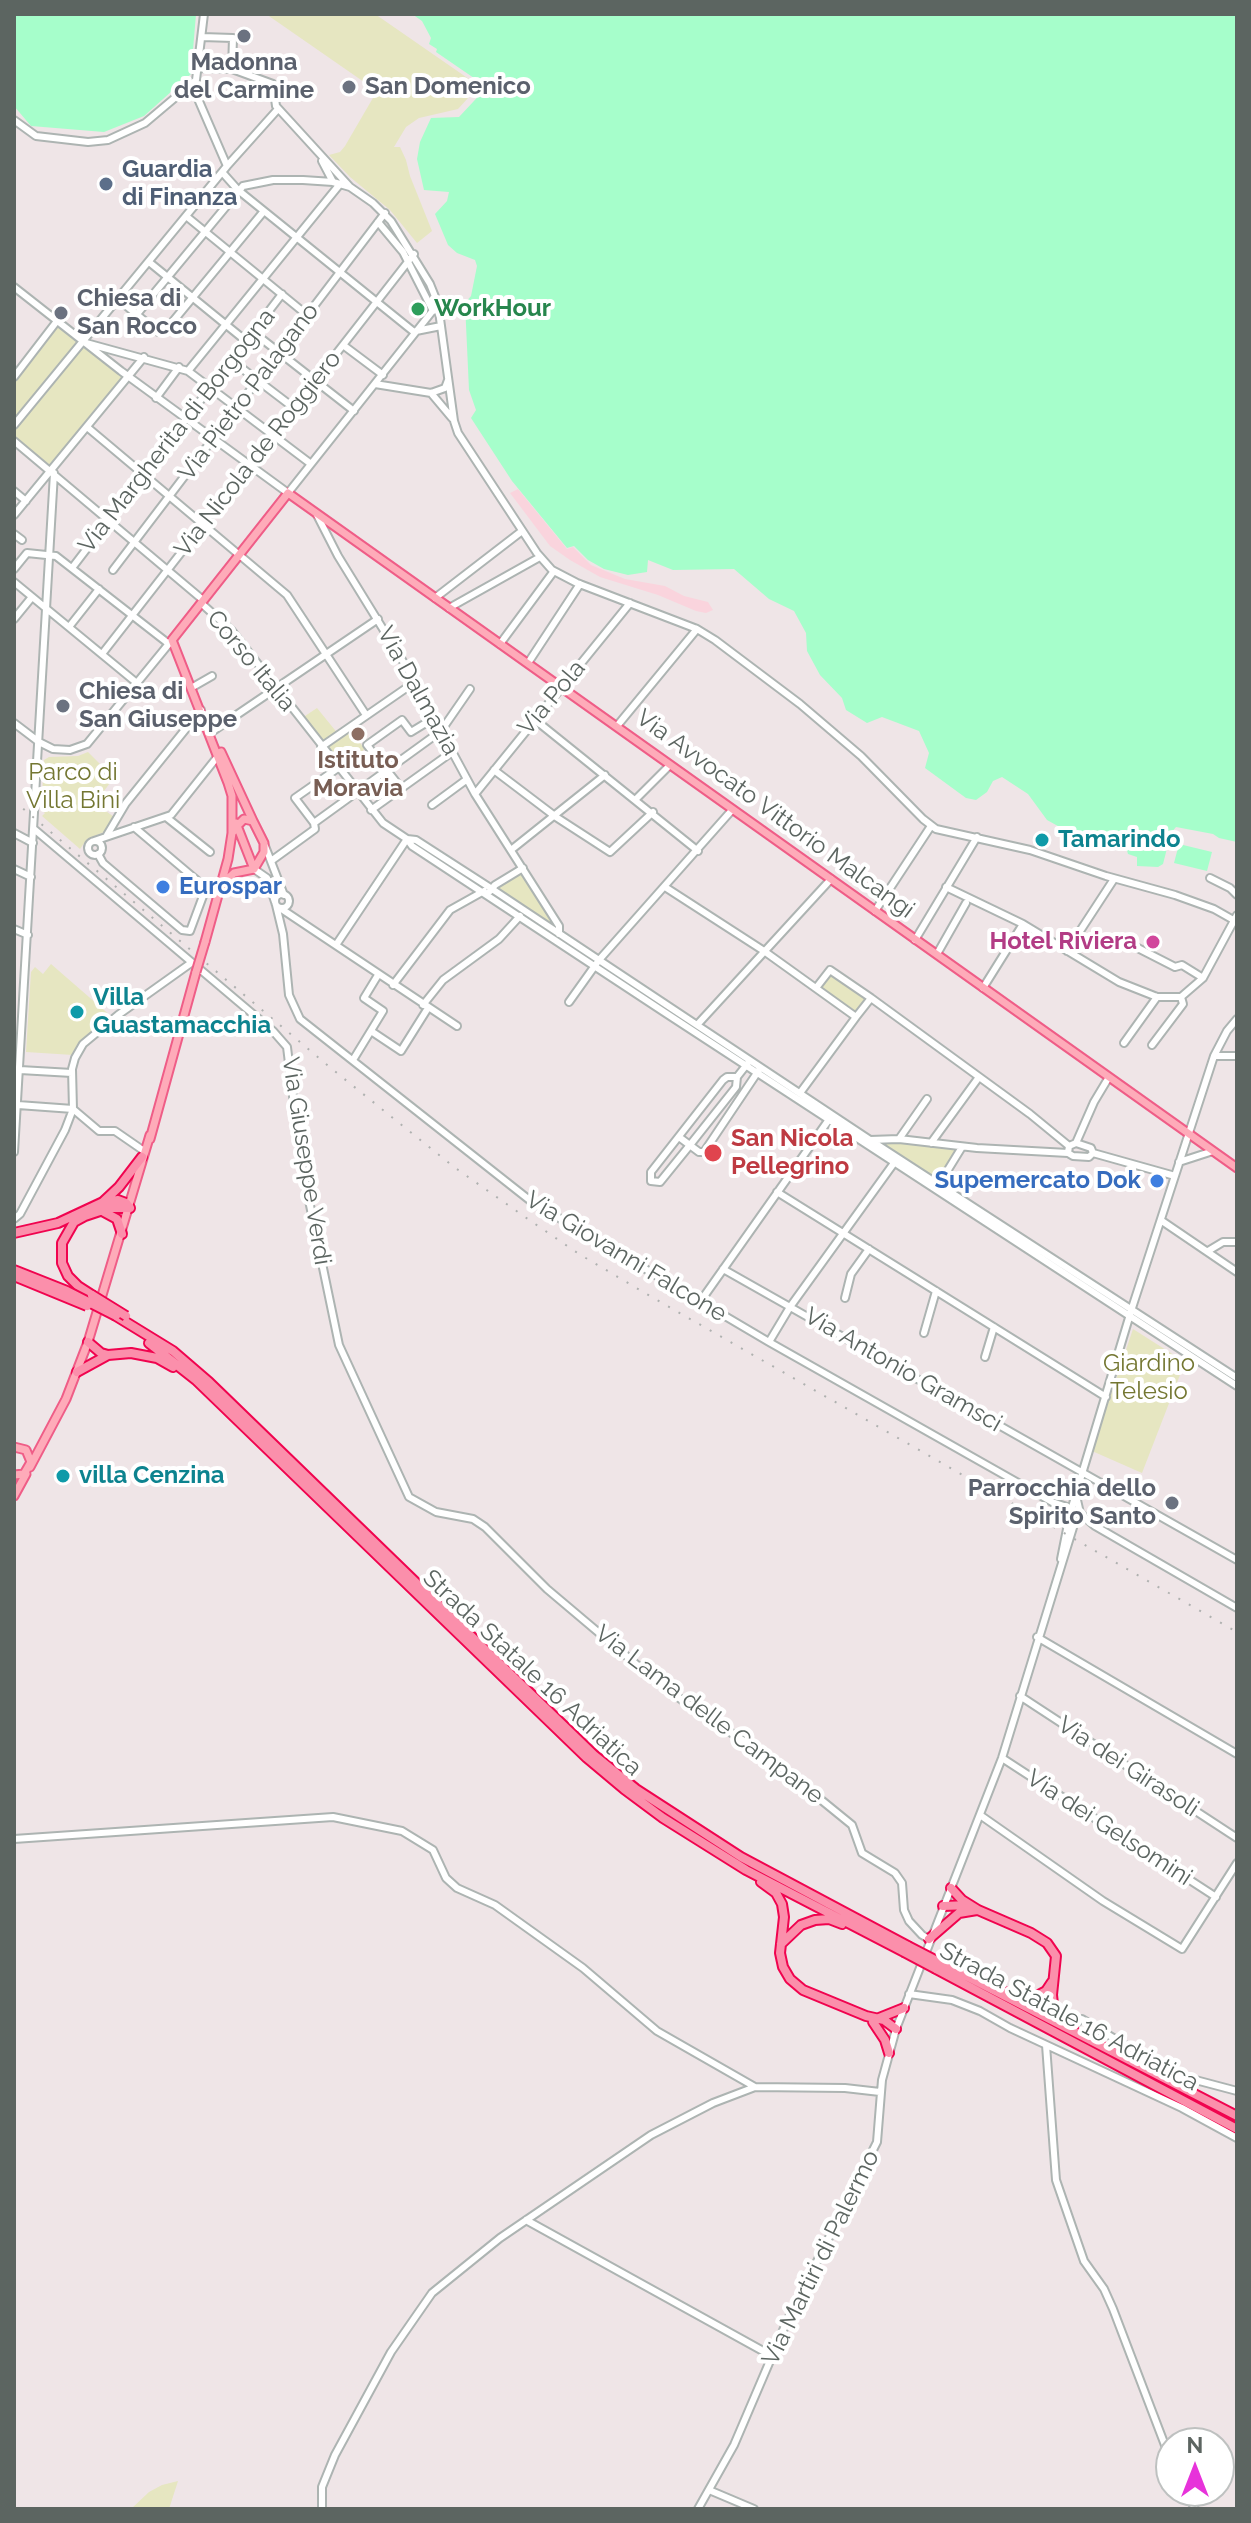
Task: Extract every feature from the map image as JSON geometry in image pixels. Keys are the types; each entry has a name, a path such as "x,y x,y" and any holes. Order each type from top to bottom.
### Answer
{"highway":[{"path":"119,1317 68,1276 62,1263 62,1243 74,1222 101,1206 143,1154"},
{"path":"14,1233 58,1223 118,1200 130,1208"},
{"path":"101,1206 117,1219 122,1234"},
{"name":"Strada Statale 16 Adriatica","path":"14,1270 67,1291 119,1317 173,1351 209,1382 594,1755 636,1789 741,1857 1237,2129"},
{"name":"Strada Statale 16 Adriatica","path":"14,1276 119,1317 196,1380 587,1758 663,1818 730,1860 863,1930 906,1949"},
{"path":"88,1342 108,1355 141,1353 157,1358 172,1366 238,1420"},
{"path":"77,1372 108,1355"},
{"path":"730,1860 776,1893 782,1904 783,1967 790,1979 803,1990 872,2019 884,2028 896,2029"},
{"path":"951,1888 974,1908 1047,1943 1056,1956 1053,2004 1059,2014 1093,2041"},
{"path":"943,1906 959,1913"},
{"path":"943,1906 974,1908"},
{"path":"929,1939 959,1913 974,1908"},
{"path":"781,1945 801,1925 815,1920 829,1919 863,1930"},
{"name":"Strada Statale 16 Adriatica","path":"937,1965 954,1969 1237,2116"},
{"path":"954,1969 968,1971 1025,1998 1039,1995 1052,1982"},
{"path":"872,2019 904,2008"},
{"path":"872,2019 889,2053"}],"main road":[{"name":"Via Avvocato Vittorio Malcangi","path":"288,493 1233,1166"},
{"path":"254,869 264,846 170,642 288,493"},
{"path":"215,744 232,796 232,817 254,869"},
{"path":"135,1188 236,829 244,819 253,821"},
{"path":"249,853 259,854 264,846"},
{"path":"221,885 234,873 254,869"},
{"path":"14,1496 66,1399 77,1372 150,1135"},
{"path":"17,1446 38,1443 46,1434"},
{"path":"17,1446 31,1458 29,1469"},
{"path":"14,1475 29,1469"}],"street":[{"path":"14,120 36,136 62,141 108,140 152,120 192,85 200,68 204,14"},
{"path":"202,37 233,38 232,69"},
{"path":"200,68 232,69 273,84 278,109 350,187 385,213 414,254 438,304 458,433 540,557 554,571 697,629 800,704 861,756 931,826 1030,850 1114,879 1175,895 1237,919 1203,978 1190,992 1181,997 1157,997 1119,982 1023,924 946,887"},
{"path":"192,85 225,169 238,190 415,332"},
{"path":"14,425 278,109"},
{"path":"318,154 336,183"},
{"path":"137,314 238,190 247,184 273,180 336,183 350,187"},
{"path":"188,371 298,238 336,183"},
{"path":"118,299 162,333 264,211"},
{"name":"Via Pietro Palagano","path":"113,570 385,213"},
{"path":"186,216 307,315"},
{"path":"378,222 392,236 409,262 433,311"},
{"name":"Via Nicola de Roggiero","path":"102,654 414,254"},
{"path":"149,262 246,341"},
{"path":"14,287 156,398 288,493 438,304"},
{"name":"Via Margherita di Borgogna","path":"72,568 282,294"},
{"path":"14,377 17,366 57,321"},
{"path":"415,332 441,326"},
{"path":"253,332 354,411"},
{"path":"83,342 188,371 311,464"},
{"path":"343,345 383,375"},
{"path":"14,515 53,472 144,357"},
{"path":"231,360 294,408"},
{"path":"156,398 179,367"},
{"path":"375,384 431,393 445,388 448,375"},
{"path":"431,393 454,421"},
{"path":"87,427 287,595 366,715"},
{"name":"Corso Italia","path":"14,441 169,570 232,631 383,823 412,846 488,892"},
{"path":"14,1152 53,472"},
{"path":"14,491 26,501"},
{"name":"Via Dalmazia","path":"316,513 338,556 415,682 466,780 559,926 557,937"},
{"path":"435,598 522,531"},
{"path":"14,534 22,540"},
{"path":"14,569 27,553 56,556 170,642 87,744 61,750 39,742 14,723"},
{"path":"449,608 540,557"},
{"path":"500,644 554,571"},
{"path":"14,582 138,684"},
{"path":"528,663 580,584"},
{"path":"69,627 99,589"},
{"path":"14,619 32,597"},
{"name":"Via Pola","path":"475,794 630,603"},
{"path":"210,733 378,619"},
{"path":"617,726 697,629"},
{"path":"191,688 212,676"},
{"path":"321,747 415,682"},
{"path":"314,823 441,731 470,689"},
{"path":"201,710 126,803 109,835 100,851 94,855 89,851 89,845 94,841 109,835 166,817 173,812 218,756"},
{"path":"401,788 367,745 402,720 411,732 434,718"},
{"path":"534,719 698,851"},
{"path":"371,810 452,752"},
{"path":"636,799 670,765"},
{"path":"271,861 315,829 314,823 295,798 338,768"},
{"path":"494,770 556,817 610,852 653,812"},
{"path":"511,850 605,775"},
{"path":"432,805 466,780"},
{"path":"569,1002 596,963 732,810"},
{"path":"166,817 210,852"},
{"path":"875,911 931,826"},
{"path":"94,841 99,842 103,863 188,932 206,888 134,827"},
{"name":"Via Giuseppe Verdi","path":"34,829 273,1031 287,1047 301,1162 339,1345 409,1497"},
{"path":"14,833 33,843"},
{"path":"915,940 977,837"},
{"path":"336,945 407,839"},
{"path":"264,846 282,904"},
{"path":"393,985 450,910 488,892 523,868"},
{"path":"14,869 31,877"},
{"path":"254,869 267,878 282,904 297,918 457,1026"},
{"path":"1210,878 1237,895"},
{"path":"694,1028 831,879"},
{"path":"1067,951 1114,879"},
{"path":"665,887 764,951 856,1017"},
{"path":"488,892 520,916 557,937"},
{"path":"488,892 759,1070 931,1188 1237,1378"},
{"path":"937,954 966,903"},
{"name":"Via Giovanni Falcone","path":"282,904 289,995 300,1019 532,1202 769,1342 1235,1607"},
{"name":"Via Giovanni Falcone","path":"282,904 283,934"},
{"path":"371,1031 401,1051 443,980 499,939 520,916"},
{"path":"983,988 1023,924"},
{"path":"14,929 28,935"},
{"path":"1126,942 1175,967 1182,965 1203,978"},
{"path":"14,1219 20,1214 55,1151 73,1109 72,1073 75,1058 85,1041 191,963"},
{"path":"816,988 830,970 1030,1114 1071,1147 1073,1156 1089,1157 1093,1153"},
{"path":"353,1060 383,1011 364,998 378,975"},
{"path":"14,980 24,988"},
{"path":"14,987 24,988"},
{"path":"1124,1043 1157,997"},
{"path":"1152,1045 1183,1004 1181,997"},
{"path":"800,1093 871,998"},
{"path":"951,1888 1002,1758 1083,1472 1179,1162 1214,1056 1237,1019"},
{"path":"14,1021 22,1024"},
{"path":"1214,1056 1237,1056"},
{"path":"737,1077 725,1078 651,1172 651,1181 660,1182 736,1087 737,1077 748,1063"},
{"path":"20,1070 72,1073"},
{"path":"759,1070 800,1093 830,1118 939,1184 1237,1386"},
{"path":"679,1137 704,1152 759,1070"},
{"path":"931,1143 979,1077"},
{"path":"1071,1147 1109,1077"},
{"path":"711,1095 733,1109"},
{"path":"899,1139 927,1099"},
{"path":"16,1102 73,1109 99,1131 115,1131 143,1154"},
{"path":"700,1302 830,1118"},
{"path":"870,1140 899,1139 962,1147 1091,1148 1093,1153 1175,1176"},
{"path":"931,1188 939,1184 962,1147"},
{"path":"1179,1162 1213,1151"},
{"path":"1233,1166 1237,1154"},
{"path":"769,1342 790,1307 894,1163"},
{"path":"777,1192 1106,1397"},
{"path":"1162,1221 1237,1272"},
{"path":"1208,1251 1223,1242 1237,1242"},
{"path":"845,1298 851,1274 869,1249"},
{"name":"Via Antonio Gramsci","path":"723,1269 1237,1560"},
{"path":"924,1333 936,1291"},
{"path":"985,1357 994,1327"},
{"name":"Via Lama delle Campane","path":"409,1497 436,1512 473,1519 485,1527 547,1589 656,1681 766,1755 852,1825 862,1853 895,1873 902,1883 904,1910 909,1921 929,1939"},
{"path":"1235,1607 1237,1598"},
{"path":"1037,1637 1237,1754"},
{"name":"Via dei Girasoli","path":"1020,1696 1237,1838"},
{"name":"Via dei Gelsomini","path":"1002,1758 1216,1897"},
{"path":"980,1815 1080,1886 1182,1949 1237,1863"},
{"path":"14,1839 333,1817 402,1831 433,1850 446,1878 457,1888 495,1905 583,1968 657,2031 755,2087"},
{"name":"Via Martiri di Palermo","path":"698,2509 734,2445 787,2321 873,2151 879,2131 880,2092 896,2029 951,1888"},
{"path":"909,1994 952,2000 980,2011 1182,2108 1237,2138"},
{"path":"1074,2024 1082,2019 1173,2074 1237,2091"},
{"path":"1044,2044 1054,2036"},
{"path":"1044,2044 1056,2180 1084,2261 1104,2289 1113,2309 1158,2427"},
{"path":"322,2509 322,2487 335,2455 391,2352 432,2293 526,2220 651,2135 713,2103 755,2087 845,2088 880,2092"},
{"path":"526,2220 772,2356"},
{"path":"709,2490 754,2509"}],"green space":[{"path":"266,14 375,14 479,86 458,109 419,118 406,127 394,147 400,147 406,160 432,231 417,243 390,210 329,155 340,152 345,146 377,91"},
{"path":"57,326 123,378 50,465 14,437 14,379"},
{"path":"317,708 339,735 349,729 365,749 340,768 302,718"},
{"name":"Parco di Villa Bini","path":"88,752 107,771 105,775 110,783 95,803 114,817 104,832 87,839 80,849 42,816 45,813 41,810 43,779 47,776 43,768 44,760 49,757 78,756"},
{"path":"522,872 555,926 556,929 496,888"},
{"path":"51,964 112,1017 73,1055 26,1052 31,972 35,967 43,974"},
{"path":"830,974 866,999 856,1013 821,988"},
{"path":"876,1142 959,1148 939,1182"},
{"name":"Giardino Telesio","path":"1133,1329 1185,1362 1142,1473 1092,1451"},
{"path":"178,2481 169,2509 131,2509 149,2492"}],"sand":[{"path":"518,489 567,549 573,547 591,565 625,579 665,586 684,596 708,602 713,610 706,613 696,611 600,577 570,560 550,546 510,493"}],"shaded area":[{"path":"14,14 196,14 191,74 144,116 104,132 31,126 14,106"},
{"path":"412,14 1237,14 1237,842 1176,827 1171,833 1163,864 1158,867 1137,866 1137,857 1128,854 1126,847 1110,846 1103,851 1047,820 1028,794 1002,777 993,781 987,792 976,800 966,798 925,768 929,753 919,731 882,717 867,723 846,710 842,698 820,675 807,651 806,633 794,611 769,599 734,569 673,570 648,560 647,572 628,575 604,569 588,560 574,546 567,548 512,481 471,418 476,410 469,390 465,303 471,296 477,266 475,260 457,253 448,245 435,214 447,201 449,192 424,190 417,159 420,142 431,118 459,117 487,87 436,52 437,49 429,44 431,38 422,21"},
{"path":"1179,844 1212,852 1207,871 1174,863"}],"railway":[{"path":"14,801 332,1069 454,1167 579,1254 1237,1632"}],"place":[{"name":"Madonna del Carmine","path":"244,36"},
{"name":"San Domenico","path":"349,87"},
{"name":"Guardia di Finanza","path":"106,184"},
{"name":"WorkHour","path":"418,309"},
{"name":"Chiesa di San Rocco","path":"61,313"},
{"name":"Chiesa di San Giuseppe","path":"63,706"},
{"name":"Istituto Moravia","path":"358,734"},
{"name":"Tamarindo","path":"1042,840"},
{"name":"Eurospar","path":"163,887"},
{"name":"Hotel Riviera","path":"1153,942"},
{"name":"Villa Guastamacchia","path":"77,1012"},
{"name":"San Nicola Pellegrino","path":"713,1153"},
{"name":"Supemercato Dok","path":"1157,1181"},
{"name":"villa Cenzina","path":"63,1476"},
{"name":"Parrocchia dello Spirito Santo","path":"1172,1503"}]}
